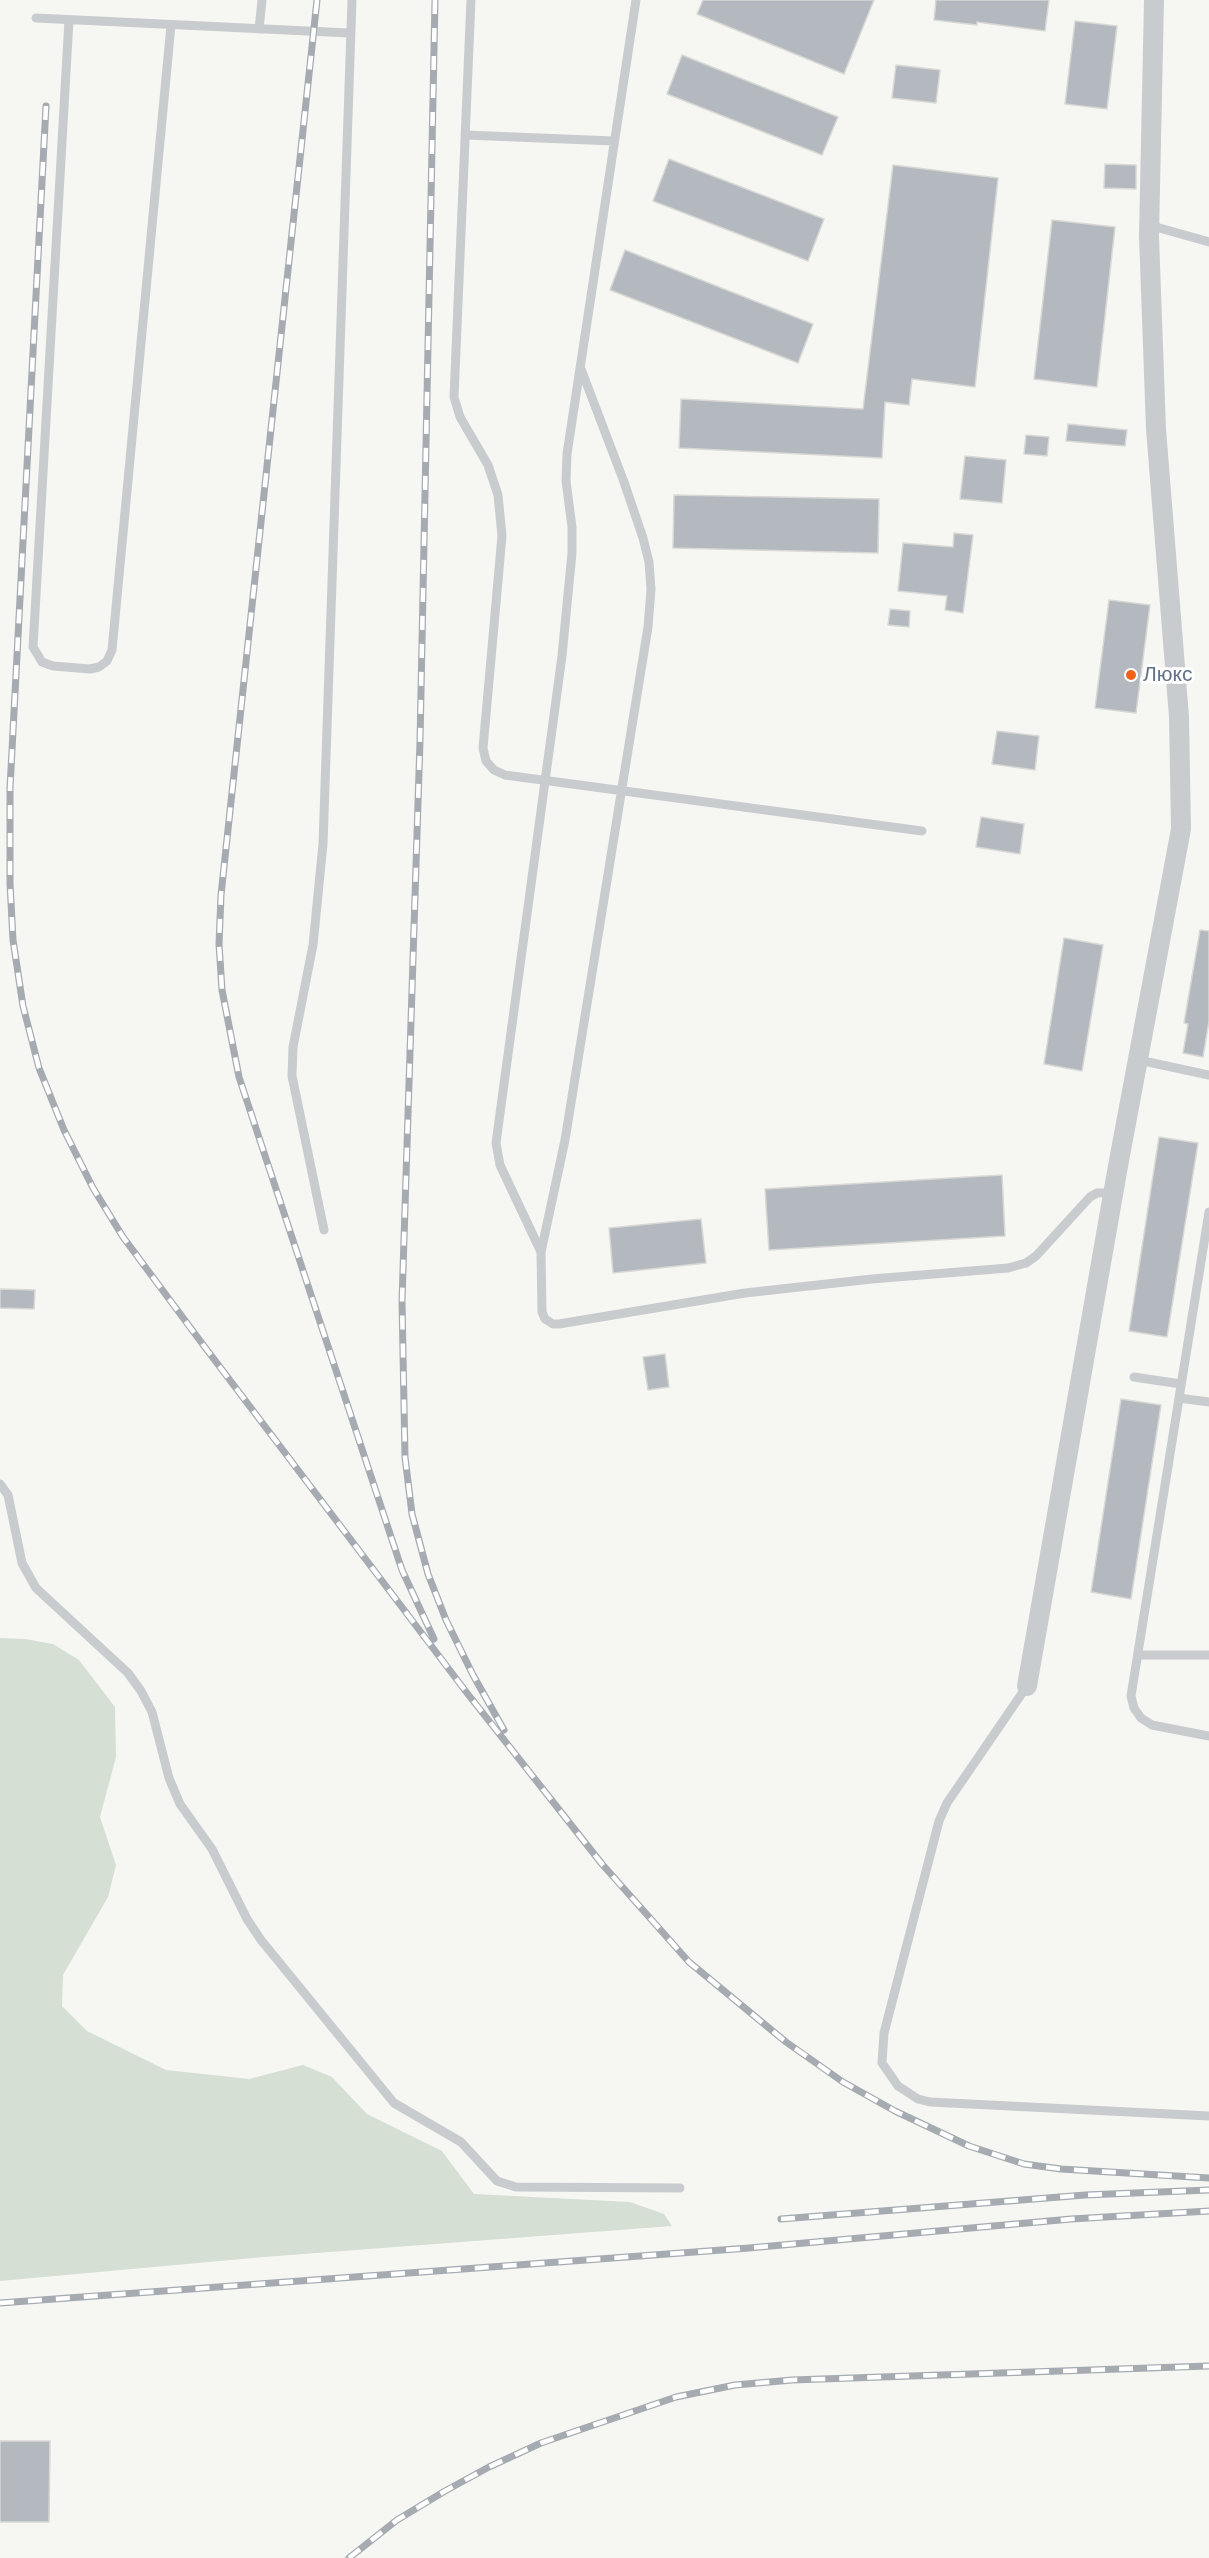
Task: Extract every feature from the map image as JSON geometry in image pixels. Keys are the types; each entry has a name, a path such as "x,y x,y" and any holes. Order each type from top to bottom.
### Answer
{"street":[{"path":"1027,1686 1113,1192 1181,829 1182,782 1179,717 1156,429 1149,225 1154,0"}],"lane":[{"path":"259,29 262,0"},
{"path":"324,1230 292,1076 292,1066 293,1047 313,945 323,844 349,33 352,0"},
{"path":"471,0 454,397 460,417 488,465 498,495 502,536 483,748 486,761 494,770 505,775 922,831"},
{"path":"541,1252 500,1165 496,1143 562,656 572,553 566,481 567,454 636,0"},
{"path":"36,18 349,33"},
{"path":"69,20 33,646 42,662 53,666 90,669 99,667 106,661 112,650 171,25"},
{"path":"465,135 614,141"},
{"path":"1149,225 1209,242"},
{"path":"580,367 624,482 649,562 651,590 648,627 565,1140 541,1252 542,1312 545,1319 553,1324 559,1324 745,1293 872,1279 1008,1268 1026,1263 1036,1256 1096,1193 1113,1192"},
{"path":"1139,1060 1209,1075"},
{"path":"1209,1212 1131,1696 1134,1708 1141,1718 1152,1725 1209,1736"},
{"path":"1198,1278 1209,1279"},
{"path":"1134,1377 1181,1384"},
{"path":"1179,1398 1209,1402"},
{"path":"0,1484 8,1495 22,1563 36,1588 128,1673 141,1691 152,1712 169,1778 180,1804 212,1850 247,1919 261,1940 394,2103 461,2142 497,2181 516,2187 680,2188"},
{"path":"1138,1654 1209,1655"},
{"path":"1027,1686 947,1803 939,1821 884,2033 882,2063 888,2075 898,2086 918,2099 930,2102 1209,2116"}],"shaded area":[{"path":"0,1638 25,1639 53,1644 79,1660 115,1707 116,1757 100,1817 116,1865 108,1897 63,1975 62,2006 87,2031 166,2070 249,2079 303,2065 332,2077 367,2114 442,2151 474,2194 630,2202 664,2214 672,2226 264,2257 0,2281"}],"building":[{"path":"703,0 874,0 844,74 697,14"},
{"path":"936,0 1049,0 1045,31 977,22 977,25 934,20"},
{"path":"1075,21 1117,26 1107,109 1065,104"},
{"path":"682,55 838,117 822,155 667,94"},
{"path":"896,65 940,70 936,103 892,98"},
{"path":"669,159 824,219 808,261 653,201"},
{"path":"1105,164 1136,165 1136,189 1104,188"},
{"path":"893,165 998,178 975,387 912,379 909,405 885,402 882,458 679,448 681,399 863,409"},
{"path":"1052,220 1115,227 1097,387 1034,379"},
{"path":"625,250 813,324 798,363 610,290"},
{"path":"1068,424 1127,430 1125,446 1066,441"},
{"path":"1026,435 1049,437 1047,456 1024,454"},
{"path":"965,456 1006,460 1002,503 960,499"},
{"path":"674,495 879,499 878,553 673,548"},
{"path":"954,533 973,535 963,613 945,610 947,596 898,591 903,543 953,547"},
{"path":"1109,600 1150,605 1136,713 1095,708"},
{"path":"890,609 910,611 909,627 888,625"},
{"path":"997,731 1039,736 1035,770 992,764"},
{"path":"981,817 1024,824 1020,854 976,847"},
{"path":"1200,930 1209,931 1209,1021 1203,1057 1183,1053 1188,1024 1184,1023"},
{"path":"1064,938 1103,945 1082,1071 1044,1064"},
{"path":"1159,1137 1198,1143 1167,1337 1129,1331"},
{"path":"1002,1175 1005,1236 769,1250 765,1189"},
{"path":"701,1219 706,1263 613,1273 609,1228"},
{"path":"0,1289 35,1290 34,1309 0,1308"},
{"path":"665,1354 669,1387 648,1390 643,1357"},
{"path":"1121,1399 1161,1405 1131,1599 1091,1592"},
{"path":"0,2441 50,2441 49,2522 0,2522"}],"railway":[{"path":"317,0 221,895 219,944 222,990 239,1077 402,1570 434,1639"},
{"path":"435,0 420,741 402,1301 405,1457 412,1514 428,1574 446,1620 504,1730"},
{"path":"46,106 10,788 10,883 13,940 23,1006 39,1068 64,1130 93,1188 123,1237 467,1693 602,1864 689,1962 786,2042 843,2082 895,2111 969,2146 1024,2164 1061,2169 1209,2178"},
{"path":"781,2219 1085,2195 1209,2190"},
{"path":"0,2303 749,2248 1071,2219 1209,2211"},
{"path":"349,2558 397,2520 489,2467 541,2443 676,2397 735,2385 792,2380 1209,2366"}],"place":[{"name":"Люкс","path":"1131,675"}]}
